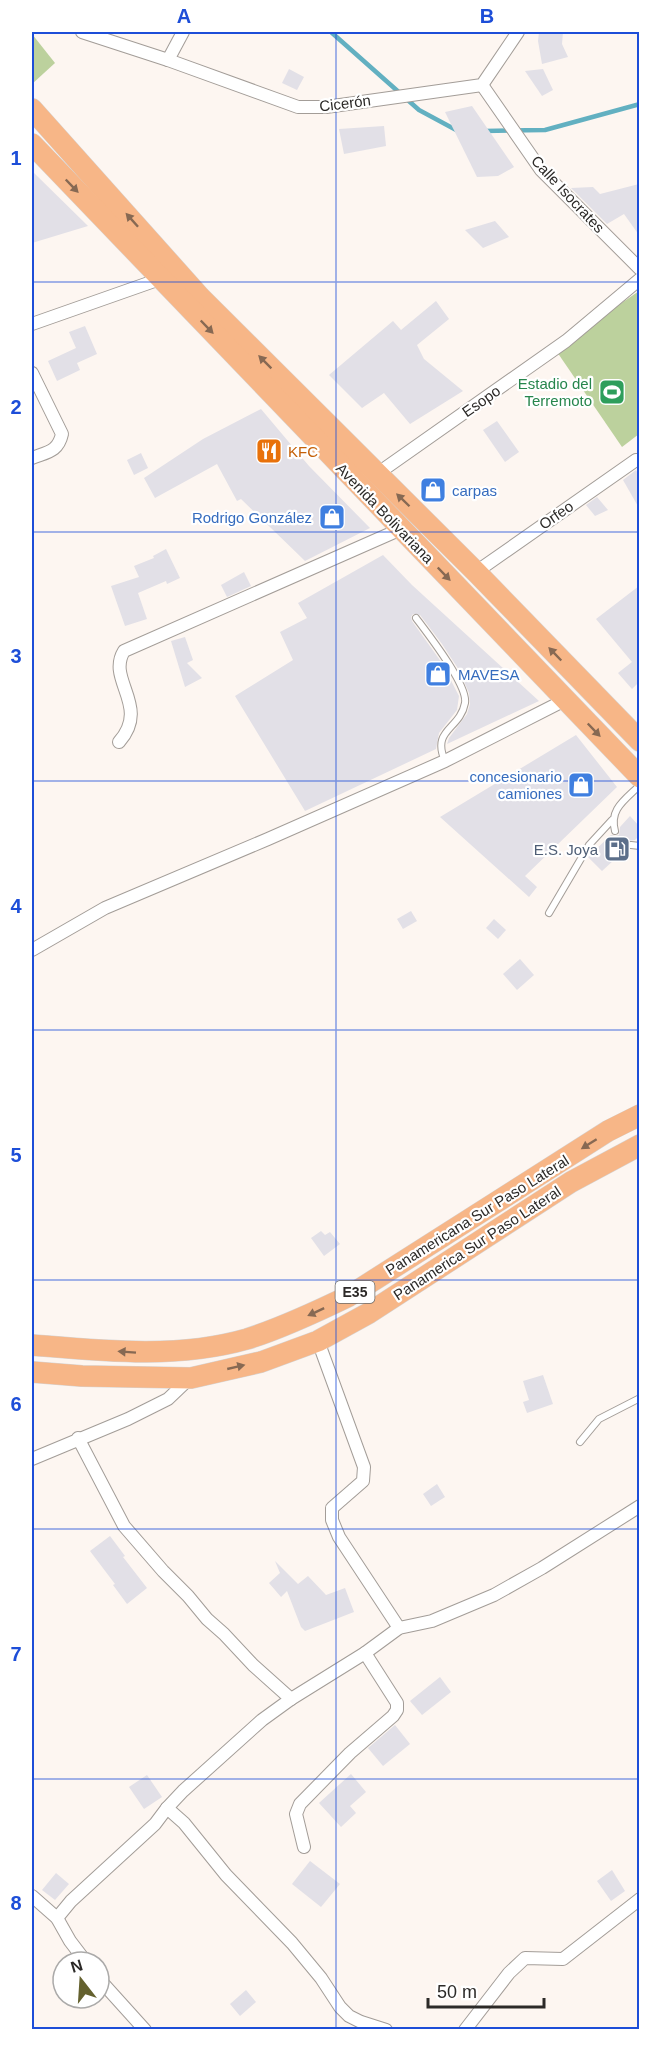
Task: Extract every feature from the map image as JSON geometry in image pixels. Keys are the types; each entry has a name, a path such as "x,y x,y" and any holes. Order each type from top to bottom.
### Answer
{"highway":[{"name":"Avenida Bolivariana","path":"32,109 200,297 476,572 639,741"},
{"name":"Avenida Bolivariana","path":"32,145 639,777"},
{"name":"Panamericana Sur Paso Lateral","path":"32,1345 140,1353 194,1349 246,1339 310,1315 349,1296 608,1131 639,1115"},
{"name":"Panamerica Sur Paso Lateral","path":"32,1372 82,1376 191,1378 261,1362 318,1341 369,1313 571,1182 639,1145"}],"street":[{"name":"Cicerón","path":"82,32 298,107 326,107 482,85"},
{"path":"168,60 183,32"},
{"path":"482,85 518,32"},
{"name":"Calle Isocrates","path":"482,85 541,170 639,269"},
{"path":"32,324 160,279"},
{"name":"Esopo","path":"376,474 566,341 639,279"},
{"path":"32,373 62,434 60,444 52,451 32,458"},
{"name":"Orfeo","path":"476,572 636,460"},
{"path":"119,742 126,734 132,712 119,669 120,658 124,651 401,529"},
{"path":"32,950 105,908 445,761 565,700"},
{"path":"318,1341 364,1467 363,1481 332,1508 332,1520 339,1537 399,1628"},
{"path":"32,1459 128,1419 168,1398 191,1378"},
{"path":"78,1438 124,1526 207,1619 291,1699"},
{"path":"57,1918 70,1901 156,1824 166,1808 237,1741 291,1699 365,1653 399,1628 432,1621 494,1595 542,1568 639,1506"},
{"path":"304,1847 296,1814 300,1804 350,1753 397,1710 397,1703 365,1653"},
{"path":"166,1808 184,1823 226,1875 292,1942 321,1978 340,2007 349,2016 386,2030"},
{"path":"33,1899 57,1918 77,1950"},
{"path":"465,2030 509,1974 525,1958 563,1959 639,1899"},
{"path":"111,1992 145,2030"}],"lane":[{"path":"416,618 461,684 465,702 455,723 442,738 440,748 445,761"},
{"path":"549,913 589,845 612,820 618,806 639,785"},
{"path":"612,820 615,831"},
{"path":"631,845 639,846"},
{"path":"580,1442 599,1419 639,1398"}],"green space":[{"path":"32,34 55,63 32,84"},
{"name":"Estadio del Terremoto","path":"639,291 639,434 622,447 555,349"}],"building":[{"path":"539,32 563,32 562,44 568,57 542,64 538,41"},
{"path":"289,69 304,77 297,90 282,83"},
{"path":"543,69 553,90 542,96 525,71"},
{"path":"472,106 514,167 498,176 477,177 445,112"},
{"path":"384,126 386,146 344,154 339,129"},
{"path":"32,171 88,226 32,243"},
{"path":"639,184 639,235 624,214 607,224 571,188 593,187 600,194"},
{"path":"495,221 509,237 483,248 465,230"},
{"path":"436,301 449,319 417,345 424,359 463,391 410,424 384,393 362,408 329,375 393,321 401,330"},
{"path":"85,326 97,354 77,363 80,370 57,381 48,361 76,348 69,332"},
{"path":"261,409 309,466 370,528 305,561 241,499 237,501 217,464 155,498 144,478 203,439"},
{"path":"497,421 519,452 505,462 483,430"},
{"path":"141,453 148,468 134,475 127,460"},
{"path":"636,470 639,475 639,508 623,480"},
{"path":"597,497 608,510 595,516 586,505"},
{"path":"166,549 180,578 167,584 166,581 138,593 147,619 125,626 111,586 139,577 134,566 154,558 153,556"},
{"path":"383,555 412,585 539,701 447,744 467,714 470,704 469,693 459,670 442,644 420,615 413,614 412,621 442,663 459,696 457,710 439,733 436,749 305,811 235,696 293,660 280,632 307,618 298,603"},
{"path":"244,572 251,586 227,597 221,585"},
{"path":"639,586 639,682 632,689 618,673 632,662 596,619"},
{"path":"185,637 193,660 187,663 202,678 185,687 171,641"},
{"path":"576,735 617,787 525,876 537,887 529,897 440,817"},
{"path":"630,816 639,826 639,836 635,840 627,841 627,848 602,871 588,857 611,835 619,835 620,827"},
{"path":"411,911 417,921 403,929 397,919"},
{"path":"494,919 506,930 498,939 486,928"},
{"path":"520,959 534,975 517,990 503,974"},
{"path":"321,1231 325,1235 330,1232 340,1244 324,1256 311,1238"},
{"path":"543,1375 553,1404 527,1413 523,1402 529,1400 523,1381"},
{"path":"437,1484 445,1497 431,1506 423,1494"},
{"path":"110,1536 147,1588 127,1604 90,1551"},
{"path":"275,1561 298,1584 308,1576 326,1595 345,1588 354,1612 305,1631 301,1627 287,1591 281,1597 269,1583 280,1573"},
{"path":"440,1677 451,1692 422,1715 410,1701"},
{"path":"395,1725 410,1744 383,1766 368,1748"},
{"path":"351,1774 366,1792 350,1806 356,1813 341,1827 319,1803"},
{"path":"147,1775 162,1797 144,1809 129,1787"},
{"path":"310,1861 340,1884 321,1907 292,1884"},
{"path":"612,1870 625,1891 611,1901 597,1881"},
{"path":"56,1873 69,1884 55,1900 42,1890"},
{"path":"246,1990 256,2002 240,2016 230,2004"}],"waterway":[{"path":"331,32 419,110 458,131"},
{"path":"484,131 545,130 640,104"}],"place":[{"name":"Estadio del Terremoto","path":"612,392"},
{"name":"KFC","path":"269,451"},
{"name":"carpas","path":"433,490"},
{"name":"Rodrigo González","path":"332,517"},
{"name":"MAVESA","path":"438,674"},
{"name":"concesionario camiones","path":"581,785"},
{"name":"E.S. Joya","path":"617,849"}]}
